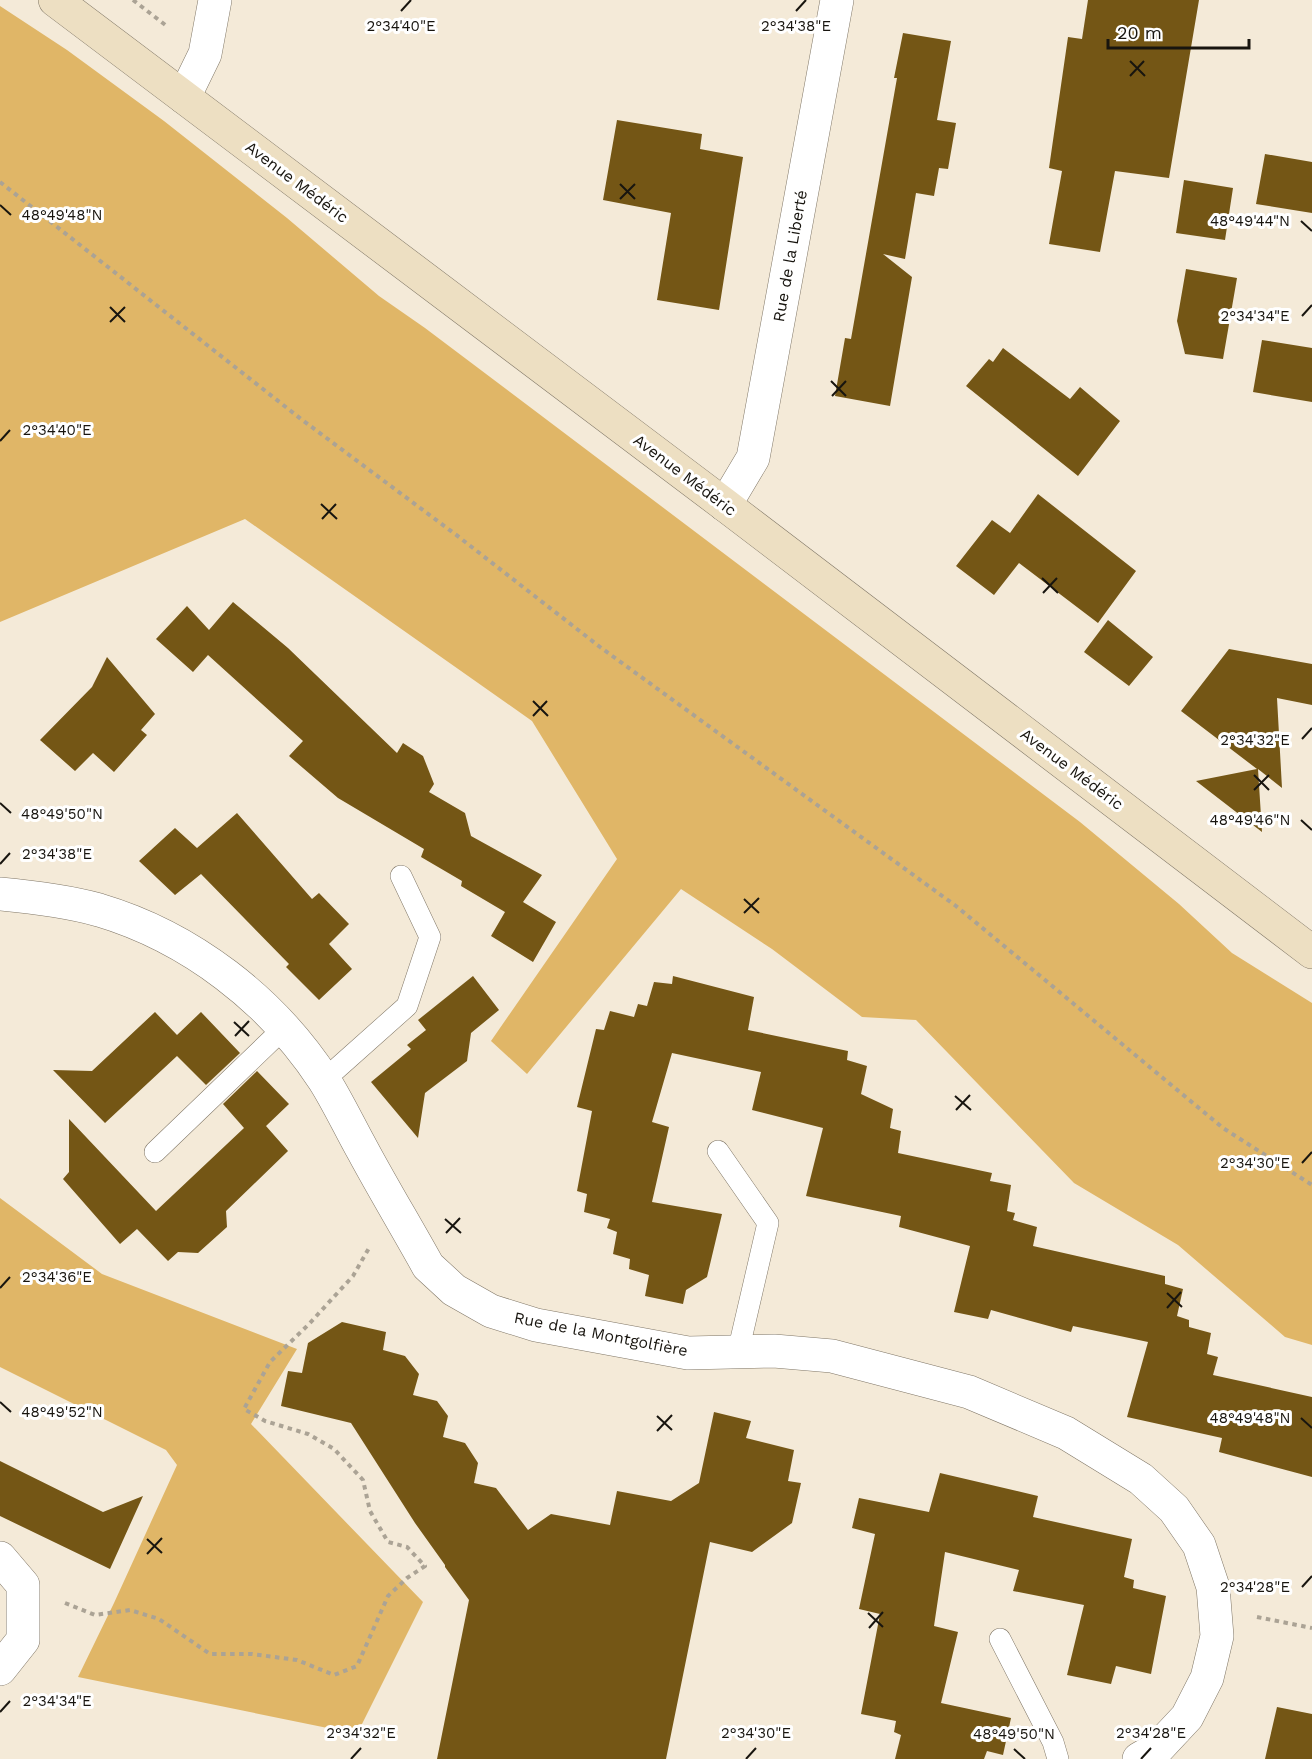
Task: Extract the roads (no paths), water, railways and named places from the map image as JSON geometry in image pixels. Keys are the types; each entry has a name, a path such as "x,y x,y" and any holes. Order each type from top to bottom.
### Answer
{"main road":[{"name":"Avenue Médéric","path":"55,0 725,505 1312,952"}],"street":[{"path":"184,97 205,54 216,0"},
{"name":"Rue de la Liberté","path":"725,505 753,458 837,0"},
{"name":"Rue de la Montgolfière","path":"0,894 46,898 99,910 154,931 209,962 265,1008 324,1080 428,1266 454,1290 491,1311 536,1325 688,1353 774,1351 832,1356 969,1392 1066,1433 1140,1479 1174,1509 1198,1545 1213,1587 1217,1636 1208,1678 1187,1717 1158,1748 1139,1759"},
{"path":"0,1558 23,1585 23,1640 0,1669"}],"lane":[{"path":"324,1080 407,1006 430,937 401,876"},
{"path":"155,1152 283,1029"},
{"path":"718,1151 768,1223 738,1352"},
{"path":"1000,1639 1053,1742 1058,1759"}]}
